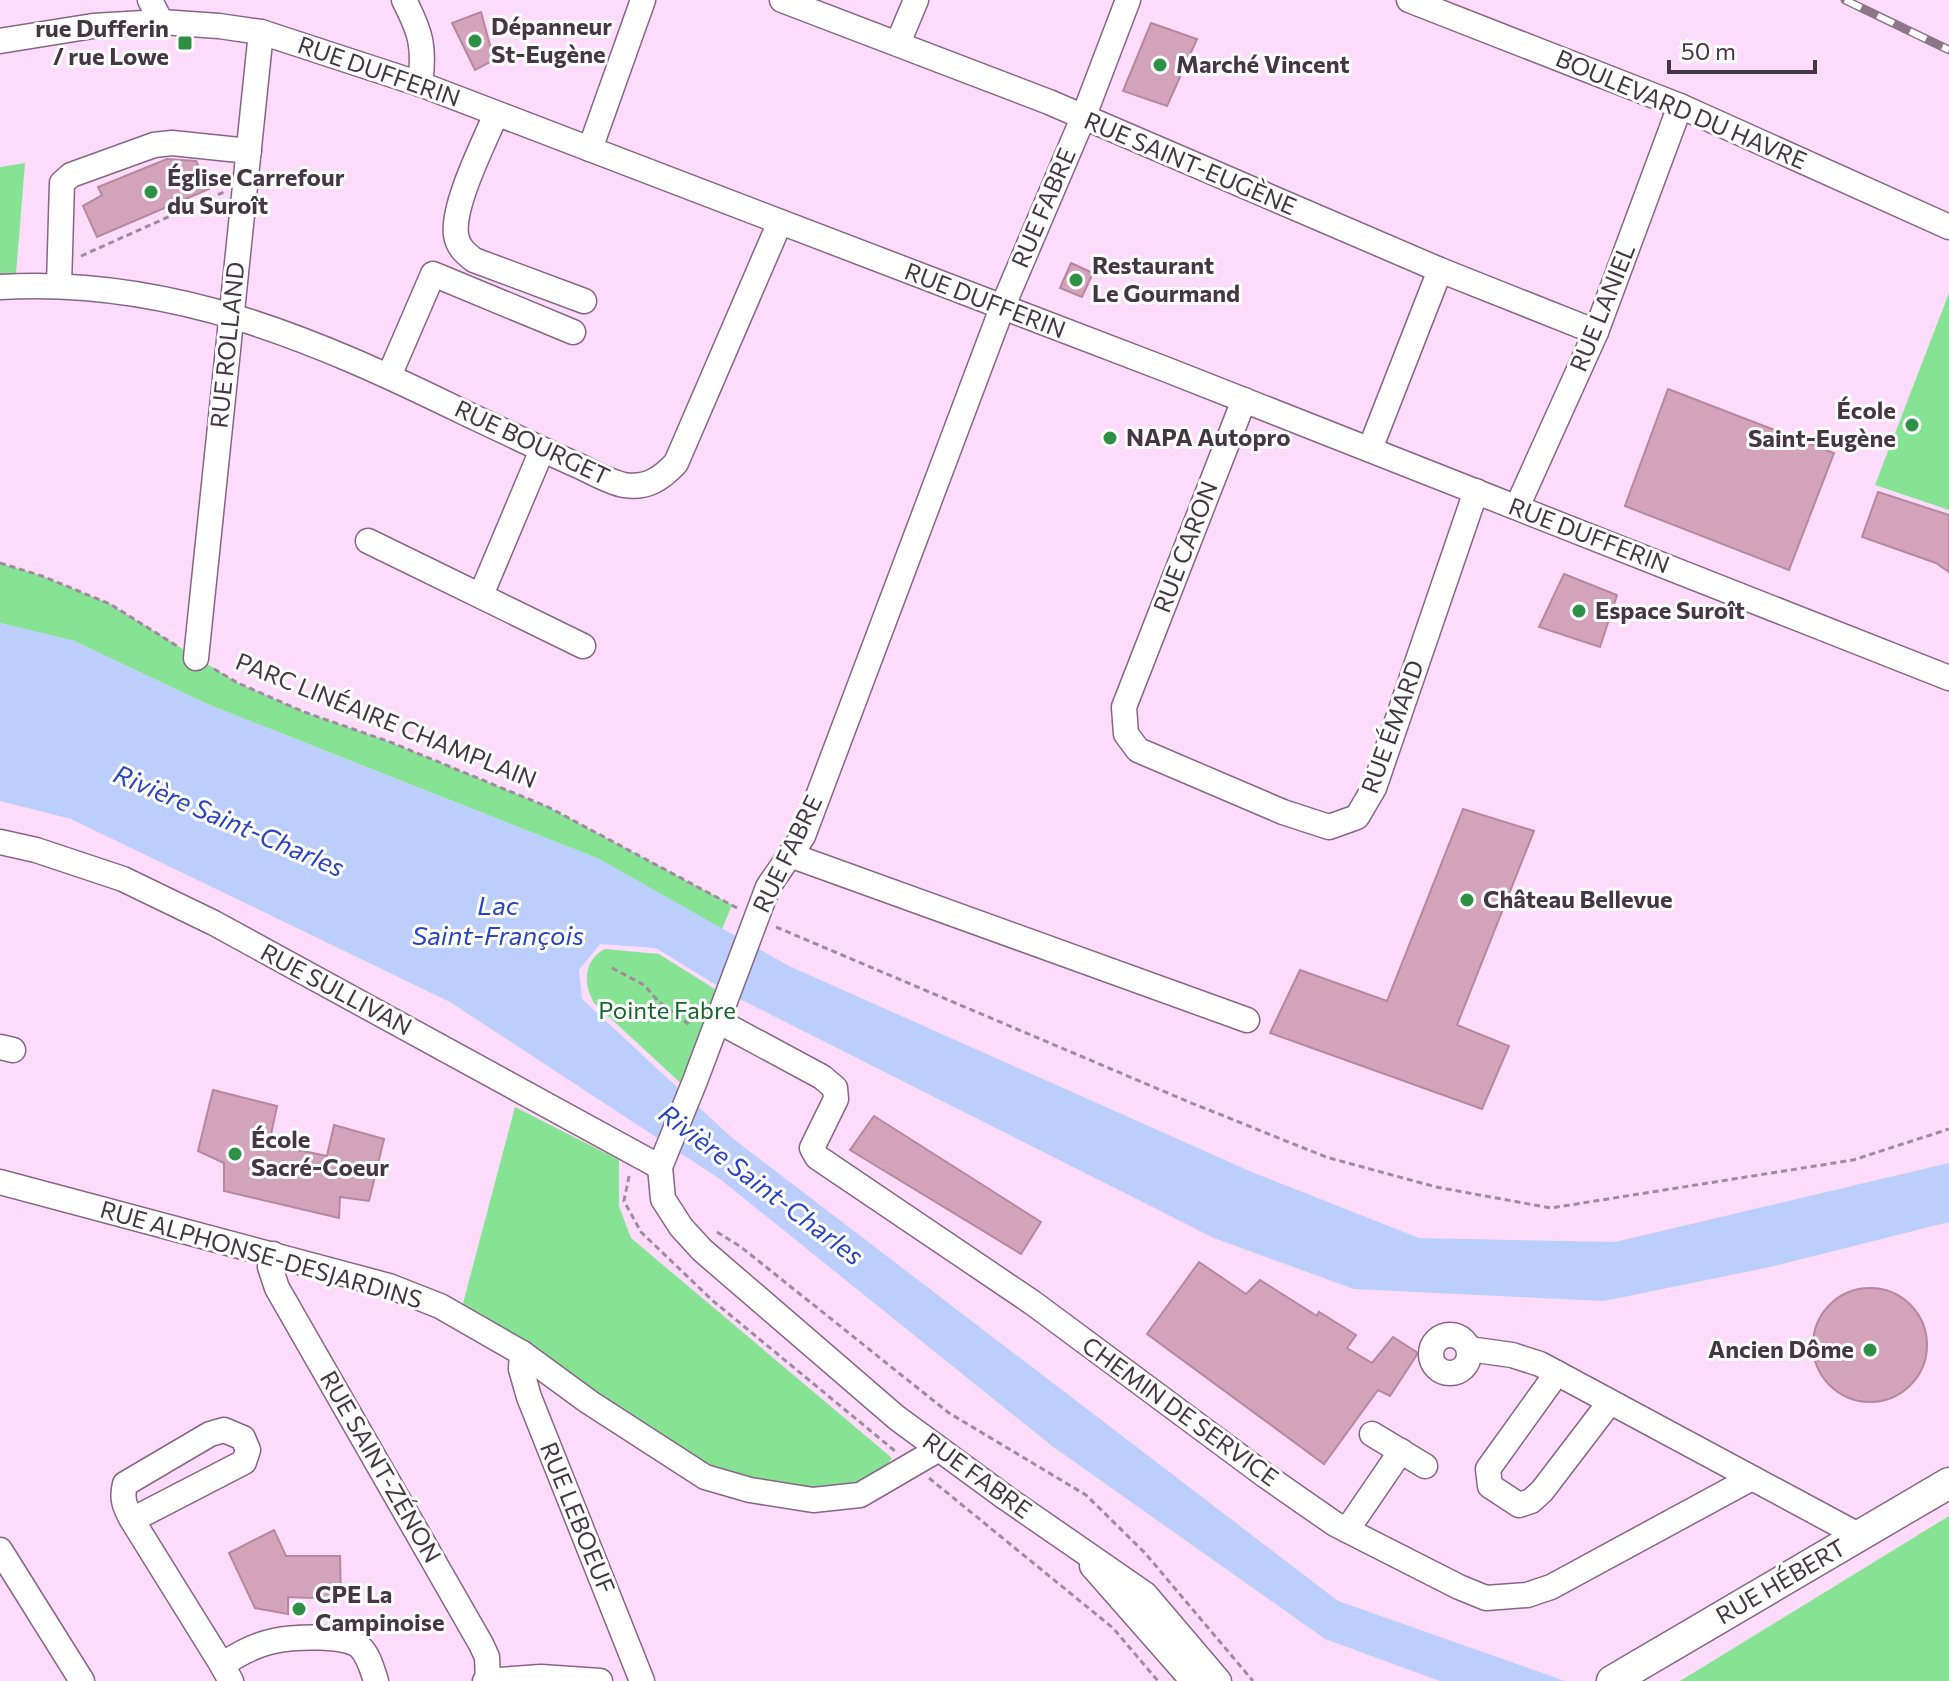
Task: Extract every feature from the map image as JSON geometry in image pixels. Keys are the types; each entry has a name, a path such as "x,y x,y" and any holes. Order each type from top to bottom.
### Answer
{"main road":[{"name":"RUE HÉBERT","path":"1612,1681 1949,1483"}],"street":[{"path":"150,0 161,22"},
{"path":"404,0 423,43 420,84"},
{"path":"590,149 643,0"},
{"name":"RUE SAINT-EUGÈNE","path":"782,0 1049,102 1440,270 1596,332"},
{"path":"898,43 916,0"},
{"name":"RUE FABRE","path":"1128,0 1083,118 1002,308 803,836 768,887 660,1167 663,1199 681,1227 702,1250 897,1418 1081,1551 1125,1605 1196,1676"},
{"name":"BOULEVARD DU HAVRE","path":"1409,0 1680,106 1949,227"},
{"name":"RUE DUFFERIN","path":"0,41 93,26 161,22 261,32 420,84 590,149 1370,449 1949,678"},
{"name":"RUE ROLLAND","path":"196,658 261,32"},
{"name":"RUE LANIEL","path":"1517,507 1596,332 1680,106"},
{"path":"496,114 460,205 456,237 461,249 474,260 584,301"},
{"path":"59,275 62,183 71,175 163,144 188,143 249,151"},
{"name":"RUE BOURGET","path":"0,287 59,275 232,315 283,331 389,376 542,450 623,485 645,485 662,478 676,463 780,222"},
{"path":"1370,449 1440,270"},
{"path":"389,376 433,274 573,332"},
{"name":"RUE CARON","path":"1129,694 1244,400"},
{"path":"481,595 542,450"},
{"name":"RUE ÉMARD","path":"1129,694 1124,707 1126,734 1138,750 1283,812 1329,827 1357,817 1374,788 1476,491"},
{"path":"368,541 583,646"},
{"name":"RUE SULLIVAN","path":"0,842 36,850 123,879 214,923 660,1167"},
{"path":"790,855 1247,1020"},
{"name":"CHEMIN DE SERVICE","path":"718,1020 822,1077 835,1088 836,1099 812,1148 817,1157 1033,1303 1266,1476 1347,1530 1459,1587 1486,1598 1517,1597 1551,1587 1752,1478"},
{"name":"RUE ALPHONSE-DESJARDINS","path":"0,1182 389,1286 440,1306 522,1353 600,1410 705,1477 750,1490 813,1500 860,1495 939,1449"},
{"name":"RUE SAINT-ZÉNON","path":"273,1254 270,1267 277,1288 481,1644 487,1657 487,1681"},
{"path":"1469,1349 1512,1355 1540,1364 1860,1536"},
{"name":"RUE LEBOEUF","path":"522,1353 521,1369 529,1397 642,1681"},
{"path":"1557,1373 1488,1469 1490,1486 1519,1505 1531,1501 1542,1491 1610,1402"},
{"path":"132,1520 244,1462 248,1450 243,1438 224,1430 210,1434 125,1484 123,1504 132,1520 226,1673 243,1651 275,1640 345,1638 359,1645 369,1659 376,1681"},
{"path":"1372,1434 1425,1466"},
{"path":"1347,1530 1401,1451"},
{"path":"0,1550 82,1681"},
{"path":"487,1681 541,1677 600,1681"}],"path":[{"path":"59,275 246,182"},
{"name":"PARC LINÉAIRE CHAMPLAIN","path":"0,563 42,576 110,604 238,683 304,712 390,742 548,807 753,926 1326,1157 1436,1187 1551,1208 1853,1160 1949,1129"},
{"path":"612,968 644,985 658,1001 718,1020"},
{"path":"706,1225 741,1247 949,1413 1086,1495 1145,1553 1253,1681"}],"green space":[{"path":"25,163 16,274 0,275 0,167"},
{"path":"1949,293 1949,510 1875,485"},
{"path":"0,563 42,576 110,604 238,683 304,712 390,742 548,807 732,905 722,929 599,859 207,704 74,641 0,623"},
{"name":"Pointe Fabre","path":"605,949 659,954 721,993 686,1088 594,1003 588,988 587,973 592,959"},
{"path":"515,1107 619,1160 619,1206 631,1238 892,1458 880,1475 839,1491 791,1491 721,1473 648,1431 462,1307"},
{"path":"1949,1516 1949,1681 1680,1681"}],"water":[{"name":"Lac Saint-François","path":"0,623 74,641 207,704 599,859 789,966 1254,1173 1419,1238 1615,1242 1949,1163 1949,1222 1770,1267 1604,1301 1354,1289 1214,1238 734,996 656,948 600,944 579,970 582,999 731,1137 1338,1601 1565,1681 1440,1681 1325,1639 1052,1446 720,1179 450,1002 71,819 0,801"}],"building":[{"name":"Dépanneur St-Eugène","path":"481,12 494,60 475,70 452,23"},
{"name":"Marché Vincent","path":"1151,23 1197,39 1167,106 1123,91"},
{"name":"Église Carrefour du Suroît","path":"167,159 196,161 209,189 97,237 83,206 102,195 98,187"},
{"name":"Restaurant Le Gourmand","path":"1071,263 1093,273 1082,297 1060,288"},
{"path":"1668,389 1834,453 1789,570 1625,506"},
{"path":"1878,492 1949,515 1949,572 1936,563 1862,537"},
{"name":"Espace Suroît","path":"1564,574 1617,595 1600,647 1539,627"},
{"name":"Château Bellevue","path":"1463,809 1534,831 1457,1025 1509,1046 1482,1109 1270,1033 1300,970 1387,1001"},
{"name":"École Sacré-Coeur","path":"213,1090 277,1106 269,1144 327,1156 334,1125 384,1139 369,1201 340,1197 339,1218 224,1191 224,1163 198,1151"},
{"path":"874,1116 1041,1222 1021,1254 850,1150"},
{"path":"1199,1262 1246,1294 1260,1280 1317,1316 1319,1312 1356,1335 1347,1348 1372,1363 1393,1337 1418,1353 1390,1396 1378,1390 1324,1464 1147,1334"},
{"name":"Ancien Dôme","path":"1870,1288 1892,1293 1910,1305 1922,1323 1927,1345 1922,1367 1910,1385 1892,1397 1870,1402 1848,1397 1830,1385 1818,1367 1813,1345 1818,1323 1830,1305 1848,1293"},
{"path":"274,1530 286,1556 340,1556 341,1599 288,1597 288,1614 255,1608 229,1553"}],"railway":[{"path":"1845,0 1949,50"}],"place":[{"name":"Dépanneur St-Eugène","path":"475,41"},
{"name":"rue Dufferin / rue Lowe","path":"185,43"},
{"name":"Marché Vincent","path":"1160,65"},
{"name":"Église Carrefour du Suroît","path":"151,192"},
{"name":"Restaurant Le Gourmand","path":"1076,280"},
{"name":"École Saint-Eugène","path":"1912,425"},
{"name":"NAPA Autopro","path":"1110,438"},
{"name":"Espace Suroît","path":"1579,611"},
{"name":"Château Bellevue","path":"1467,900"},
{"name":"École Sacré-Coeur","path":"235,1154"},
{"name":"Ancien Dôme","path":"1870,1350"},
{"name":"CPE La Campinoise","path":"299,1609"}],"water label":[{"name":"Rivière Saint-Charles","path":"229,821"},
{"name":"Rivière Saint-Charles","path":"761,1185"}]}
